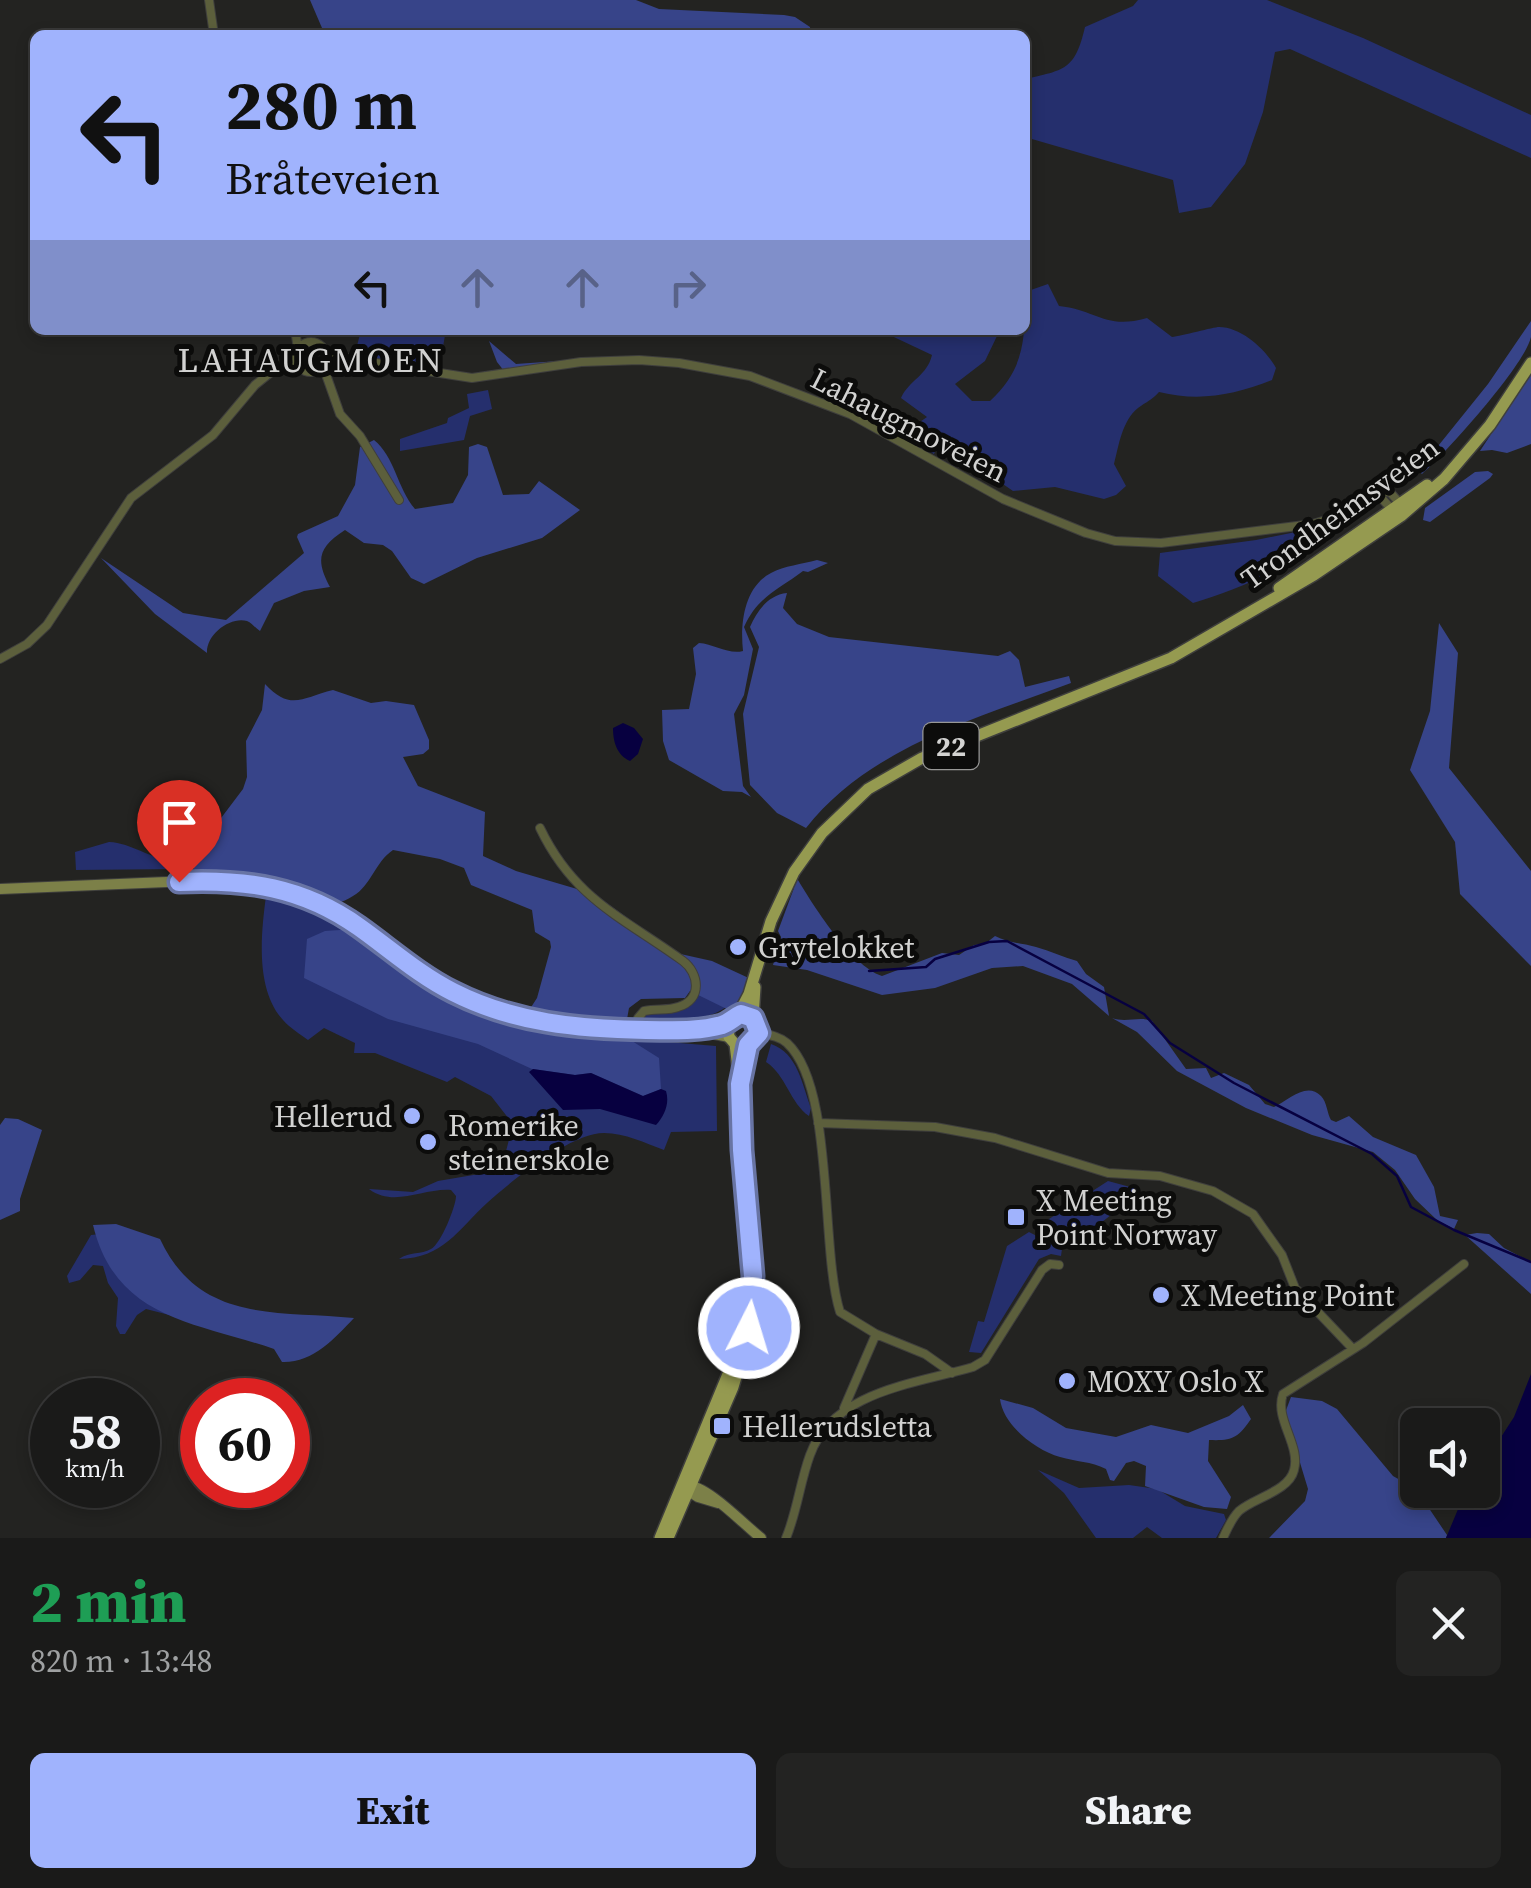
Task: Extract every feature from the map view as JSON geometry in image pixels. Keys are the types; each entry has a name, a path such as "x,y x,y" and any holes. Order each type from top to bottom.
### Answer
{"main road":[{"name":"Trondheimsveien","path":"734,1018 755,978 771,921 794,872 822,832 868,789 922,758 1155,665 1241,616 1398,511 1469,450 1531,363"},
{"path":"0,889 214,880 262,884 324,905 431,980 478,1003 559,1025 695,1030 738,1042 759,1033"},
{"name":"Trondheimsveien","path":"753,1018 755,978"},
{"path":"695,1030 734,1018 753,1018"},
{"name":"22","path":"660,1538 733,1387 746,1341 753,1276 734,1018"},
{"name":"22","path":"753,1018 759,1033"},
{"path":"687,1487 718,1504 761,1538"},
{"name":"22","path":"668,1538 687,1487"}],"street":[{"path":"209,0 213,30"},
{"path":"296,335 298,366"},
{"path":"302,335 324,351 328,388 340,414 360,436 399,500"},
{"path":"0,658 27,644 47,625 131,498 214,435 254,385 310,342"},
{"name":"Lahaugmoveien","path":"324,351 472,378 622,360 670,362 739,373 779,384 837,408 1002,499 1093,536 1123,543 1161,543 1313,524 1336,517 1374,490 1390,492 1398,511"},
{"name":"Lahaugmoveien","path":"324,365 350,358"},
{"path":"312,372 324,365"},
{"path":"272,370 298,366 312,372 328,388"},
{"path":"540,828 554,858 583,892 683,960 695,974 696,989 688,1002 675,1008 644,1010 636,1030"},
{"path":"759,1033 778,1038 792,1050 805,1076 818,1123 836,1298 844,1317 916,1350 952,1373"},
{"path":"818,1123 935,1127 995,1138 1108,1172 1160,1176 1213,1191 1254,1214 1282,1254 1295,1288 1353,1350"},
{"path":"786,1538 810,1453 826,1426 844,1408 985,1360 1042,1270 1050,1264 1059,1265"},
{"path":"1223,1538 1236,1513 1284,1484 1293,1474 1295,1462 1280,1405 1283,1394 1353,1350 1464,1264"},
{"path":"844,1408 876,1334"}],"shaded area":[{"path":"310,0 636,0 659,9 784,15 795,17 810,30 323,30"},
{"path":"1138,0 1267,0 1363,38 1531,115 1531,158 1290,49 1275,52 1263,112 1245,164 1211,207 1179,213 1173,180 1030,138 1030,78 1066,66 1077,52 1085,27 1133,6"},
{"path":"1048,284 1059,306 1111,321 1147,318 1172,337 1228,328 1253,341 1272,361 1276,368 1272,380 1216,395 1159,392 1138,408 1122,434 1114,464 1126,486 1116,495 1104,499 1055,487 1013,491 939,440 934,454 918,445 911,434 914,426 927,417 901,398 932,355 890,335 997,335 985,361 955,384 972,401 990,401 1011,376 1023,335 1030,335 1030,290"},
{"path":"1531,321 1531,337 1515,367 1422,474 1426,461 1488,384"},
{"path":"360,335 445,335 440,363 429,367 361,356 357,346"},
{"path":"489,341 516,364 615,358 673,360 754,377 831,404 830,409 732,373 656,362 531,368 508,376"},
{"path":"1531,373 1531,444 1507,453 1480,451"},
{"path":"488,390 492,409 470,416 464,440 400,451 400,439 447,423 448,418 469,408 467,394"},
{"path":"374,440 387,455 415,509 453,503 468,475 469,447 478,444 487,447 503,495 529,494 539,481 580,510 542,538 477,558 424,584 411,578 392,551 383,545 364,543 345,530 329,543 322,556 322,570 330,587 304,591 274,603 260,631 247,621 227,624 215,633 207,653 155,614 101,558 183,613 226,620 304,553 298,534 338,516 355,485 360,447"},
{"path":"1475,472 1493,474 1490,478 1430,522 1423,520 1425,508"},
{"path":"1335,524 1336,530 1287,564 1193,603 1158,576 1160,553"},
{"path":"817,560 828,563 803,571 769,594 744,627 753,649 744,695 734,714 743,786 751,797 742,792 723,791 669,760 663,741 662,710 689,709 696,674 693,648 699,643 743,651 742,629 746,607 762,579"},
{"path":"787,593 783,608 797,624 829,637 998,656 1010,651 1019,660 1025,687 1069,676 1071,683 963,723 893,756 832,800 806,828 777,813 750,785 743,714 759,647 750,627 764,605"},
{"path":"1439,623 1458,653 1449,768 1531,871 1531,966 1460,894 1455,842 1410,770 1430,711"},
{"path":"265,684 290,700 333,690 371,703 414,705 429,749 423,754 403,757 418,786 485,812 483,856 516,871 594,894 676,953 712,961 753,980 741,1016 690,991 685,998 641,999 629,1008 624,1036 659,1058 661,1089 643,1096 591,1073 575,1075 532,1069 478,1044 388,1019 304,978 307,939 325,931 355,929 462,997 526,1015 537,998 551,947 550,941 535,932 532,910 471,885 464,868 393,850 359,892 330,905 311,904 272,890 209,885 181,855 209,834 243,789 247,777 246,741 262,710"},
{"path":"623,723 643,739 638,754 630,761 618,751 614,737 613,728"},
{"path":"109,842 161,858 179,859 180,869 76,870 75,852"},
{"path":"791,873 845,947 882,976 942,953 959,955 995,936 1077,961 1086,974 1104,987 1109,1016 1072,984 1023,966 992,968 935,988 882,995 807,970 773,965 781,937 778,931 794,888"},
{"path":"276,892 317,906 429,986 607,1037 716,1046 717,1131 671,1132 664,1150 612,1133 575,1141 511,1183 439,1248 399,1259 435,1246 456,1196 451,1190 440,1190 388,1197 369,1189 413,1192 438,1181 496,1167 505,1155 512,1128 509,1119 491,1096 455,1077 447,1082 375,1053 354,1053 355,1043 324,1028 308,1040 286,1023 268,993 262,961 266,896"},
{"path":"704,977 729,1005 699,1018 644,1019 646,1014 686,1007"},
{"path":"1112,1018 1152,1021 1186,1069 1206,1068 1211,1078 1224,1073 1249,1085 1265,1104 1274,1107 1303,1091 1315,1092 1323,1098 1331,1120 1336,1122 1349,1116 1373,1137 1416,1155 1434,1187 1440,1216 1458,1220 1454,1229 1438,1221 1415,1199 1395,1170 1373,1152 1312,1135 1246,1108 1177,1071 1137,1032"},
{"path":"771,1044 787,1055 798,1071 811,1108 809,1116 766,1062"},
{"path":"533,1069 575,1075 591,1073 643,1096 661,1089 666,1091 666,1110 656,1125 600,1109 563,1110 529,1072"},
{"path":"5,1118 18,1119 42,1130 20,1199 20,1211 0,1220 0,1125"},
{"path":"1108,1181 1134,1188 1113,1214 1068,1246 1035,1228"},
{"path":"116,1224 160,1239 196,1286 219,1299 269,1312 354,1318 313,1354 282,1362 274,1349 189,1323 140,1299 120,1281 104,1256 93,1225"},
{"path":"1029,1232 1062,1249 1061,1256 1051,1254 1039,1259 981,1353 969,1352 978,1321 984,1322 1007,1246"},
{"path":"110,1233 189,1320 146,1309 137,1315 125,1334 120,1334 116,1326 118,1298 103,1266 93,1265 80,1280 69,1283 67,1276 91,1235"},
{"path":"1489,1234 1504,1248 1531,1262 1531,1294 1465,1235"},
{"path":"1531,1374 1531,1538 1446,1538 1458,1508 1500,1508 1500,1439 1514,1417"},
{"path":"1291,1397 1322,1401 1337,1409 1400,1480 1400,1508 1429,1508 1446,1538 1269,1538 1305,1501 1308,1489 1285,1413"},
{"path":"1000,1399 1033,1408 1066,1428 1116,1437 1151,1425 1188,1433 1229,1416 1243,1405 1251,1419 1242,1430 1229,1439 1209,1440 1208,1461 1231,1497 1227,1509 1204,1507 1145,1486 1146,1466 1134,1461 1126,1463 1114,1481 1100,1466 1050,1454 1014,1427"},
{"path":"1038,1470 1079,1488 1129,1485 1157,1489 1185,1506 1224,1514 1226,1520 1216,1538 1162,1538 1147,1527 1133,1538 1096,1538 1064,1493"}],"waterway":[{"path":"869,971 926,967 935,959 989,942 1007,941 1144,1014 1170,1043 1234,1083 1372,1154 1397,1176 1411,1207 1531,1262"}],"place":[{"name":"Grytelokket","path":"738,947"},
{"name":"Hellerud","path":"412,1116"},
{"name":"Romerike steinerskole","path":"428,1142"},
{"name":"X Meeting Point Norway","path":"1016,1217"},
{"name":"X Meeting Point","path":"1161,1295"},
{"name":"MOXY Oslo X","path":"1067,1381"},
{"name":"Hellerudsletta","path":"722,1426"}],"district":[{"name":"LAHAUGMOEN","path":"311,360"}],"route":[{"path":"179,882 242,881 315,900 431,980 492,1008 528,1019 598,1029 695,1030 730,1022 741,1014 753,1018 759,1033 748,1045 740,1084 753,1276 749,1328"}]}
